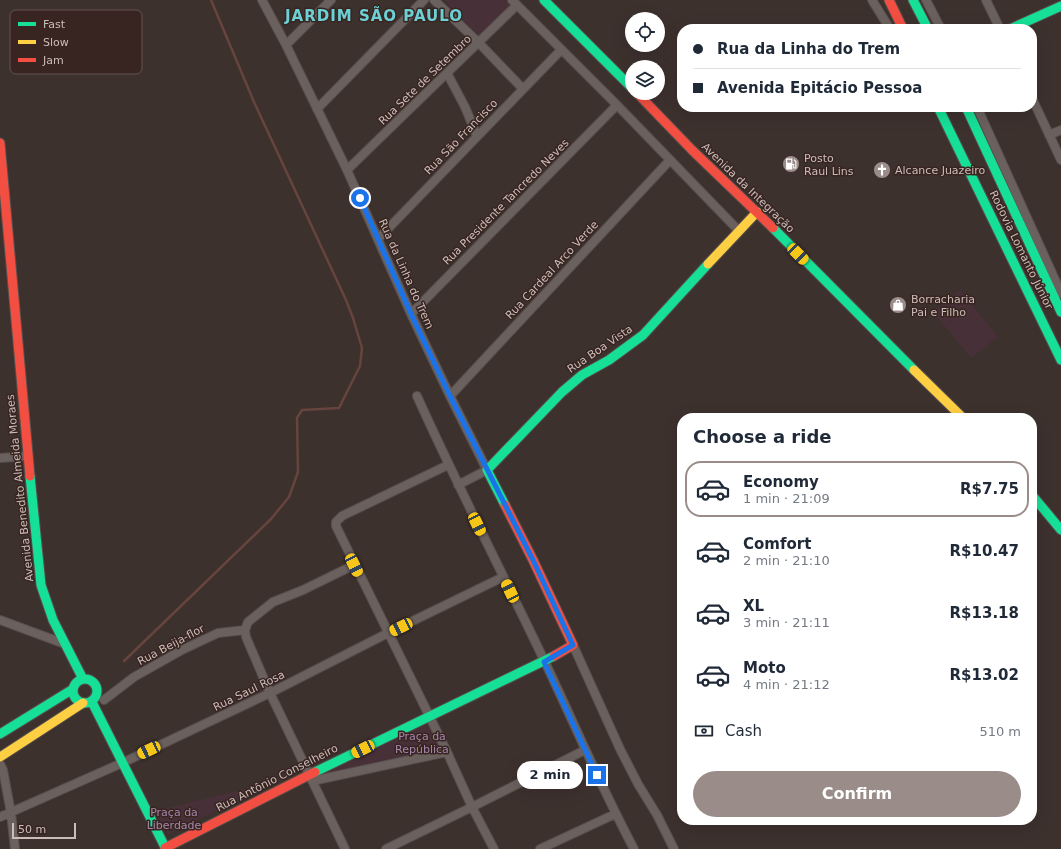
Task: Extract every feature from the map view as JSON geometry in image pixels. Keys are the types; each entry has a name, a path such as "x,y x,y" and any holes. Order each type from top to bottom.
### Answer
{"main road":[{"path":"544,0 625,81"},
{"path":"889,0 901,24"},
{"path":"913,0 925,24"},
{"path":"1021,24 1061,6"},
{"name":"Avenida da Integração","path":"644,100 692,150 757,212 958,413"},
{"name":"Rodovia Lomanto Júnior","path":"940,112 1061,360"},
{"name":"Rodovia Lomanto Júnior","path":"968,112 1061,312"},
{"name":"Avenida Benedito Almeida Moraes","path":"0,143 41,585 53,620 82,679"},
{"name":"Rua Boa Vista","path":"487,470 562,392 582,375 609,360 643,335 757,212"},
{"path":"487,470 533,560 573,645"},
{"path":"1037,501 1061,530"},
{"name":"Rua Antônio Conselheiro","path":"165,849 311,778 429,717 544,662 573,645"},
{"path":"0,734 9,727 73,689 75,684 82,679 88,679 96,684 98,694 0,757"},
{"path":"73,689 75,698 78,701 87,702"},
{"path":"87,702 122,763 165,849"}],"street":[{"name":"Rua da Linha do Trem","path":"262,0 286,45 347,170 411,314 487,470"},
{"path":"286,45 331,0"},
{"path":"317,109 424,0"},
{"path":"434,0 523,88"},
{"path":"872,0 887,24"},
{"path":"926,0 938,24"},
{"path":"986,0 998,24"},
{"path":"1058,0 1061,6"},
{"path":"514,3 617,105 739,231"},
{"name":"Rua Sete de Setembro","path":"347,170 479,43 514,3"},
{"name":"Rua São Francisco","path":"378,239 561,50"},
{"path":"447,73 465,107 477,136"},
{"name":"Rua Presidente Tancredo Neves","path":"411,314 617,105"},
{"path":"1037,109 1061,160"},
{"path":"979,112 1061,293"},
{"path":"1049,135 1061,130"},
{"name":"Rua Cardeal Arco Verde","path":"450,396 670,160"},
{"path":"416,396 544,662 615,814 634,849"},
{"path":"0,458 28,456"},
{"path":"448,465 342,516 336,522 336,526 447,752 472,807 494,849"},
{"path":"458,485 487,470"},
{"path":"345,849 270,693 246,637 245,630 248,622 273,602 303,590 354,565"},
{"name":"Rua Saul Rosa","path":"0,818 122,763 270,693 503,576"},
{"path":"0,620 65,644"},
{"name":"Rua Beija-flor","path":"104,700 134,677 182,650 218,634 245,630"},
{"path":"573,645 620,749 674,849"},
{"path":"386,849 585,750"},
{"name":"Rua Antônio Conselheiro","path":"311,778 447,752"},
{"path":"0,764 3,770 11,813 15,849"},
{"path":"540,849 615,814"}],"green space":[{"path":"444,0 506,0 512,6 481,38"},
{"path":"960,290 998,337 971,358 933,312"},
{"name":"Praça da República","path":"428,724 442,751 316,778"},
{"name":"Praça da Liberdade","path":"279,781 168,834 155,811"}],"waterway":[{"path":"124,661 271,519 289,497 298,472 297,418 302,410 339,408 360,366 362,348 346,300 254,102 211,0"}],"traffic: fast":[{"path":"544,0 625,81"},
{"path":"913,0 925,24"},
{"path":"1021,24 1061,6"},
{"path":"940,112 1061,360"},
{"path":"968,112 1061,312"},
{"path":"773,228 914,370"},
{"path":"505,505 487,470 562,392 582,375 609,360 643,335 708,264"},
{"path":"30,476 41,585 53,620 83,679"},
{"path":"1037,501 1061,530"},
{"path":"315,772 554,656"},
{"path":"85,679 94,682 97,691 94,700 85,703 76,700 73,691 76,682 85,679"},
{"path":"0,734 73,689"},
{"path":"92,702 166,849"}],"traffic: slow":[{"path":"708,264 757,212"},
{"path":"914,370 958,413"},
{"path":"0,757 83,703"}],"traffic: jam":[{"path":"889,0 901,24"},
{"path":"644,100 692,150 773,228"},
{"path":"0,143 30,476"},
{"path":"505,505 573,645 554,656"},
{"path":"165,848 315,772"}],"place":[{"name":"Posto Raul Lins","path":"791,164"},
{"name":"Alcance Juazeiro","path":"882,170"},
{"name":"Borracharia Pai e Filho","path":"898,305"}],"district":[{"name":"JARDIM SÃO PAULO","path":"374,16"}],"route":[{"path":"360,198 411,314 450,396 533,560 573,645 544,662 597,775"}]}
